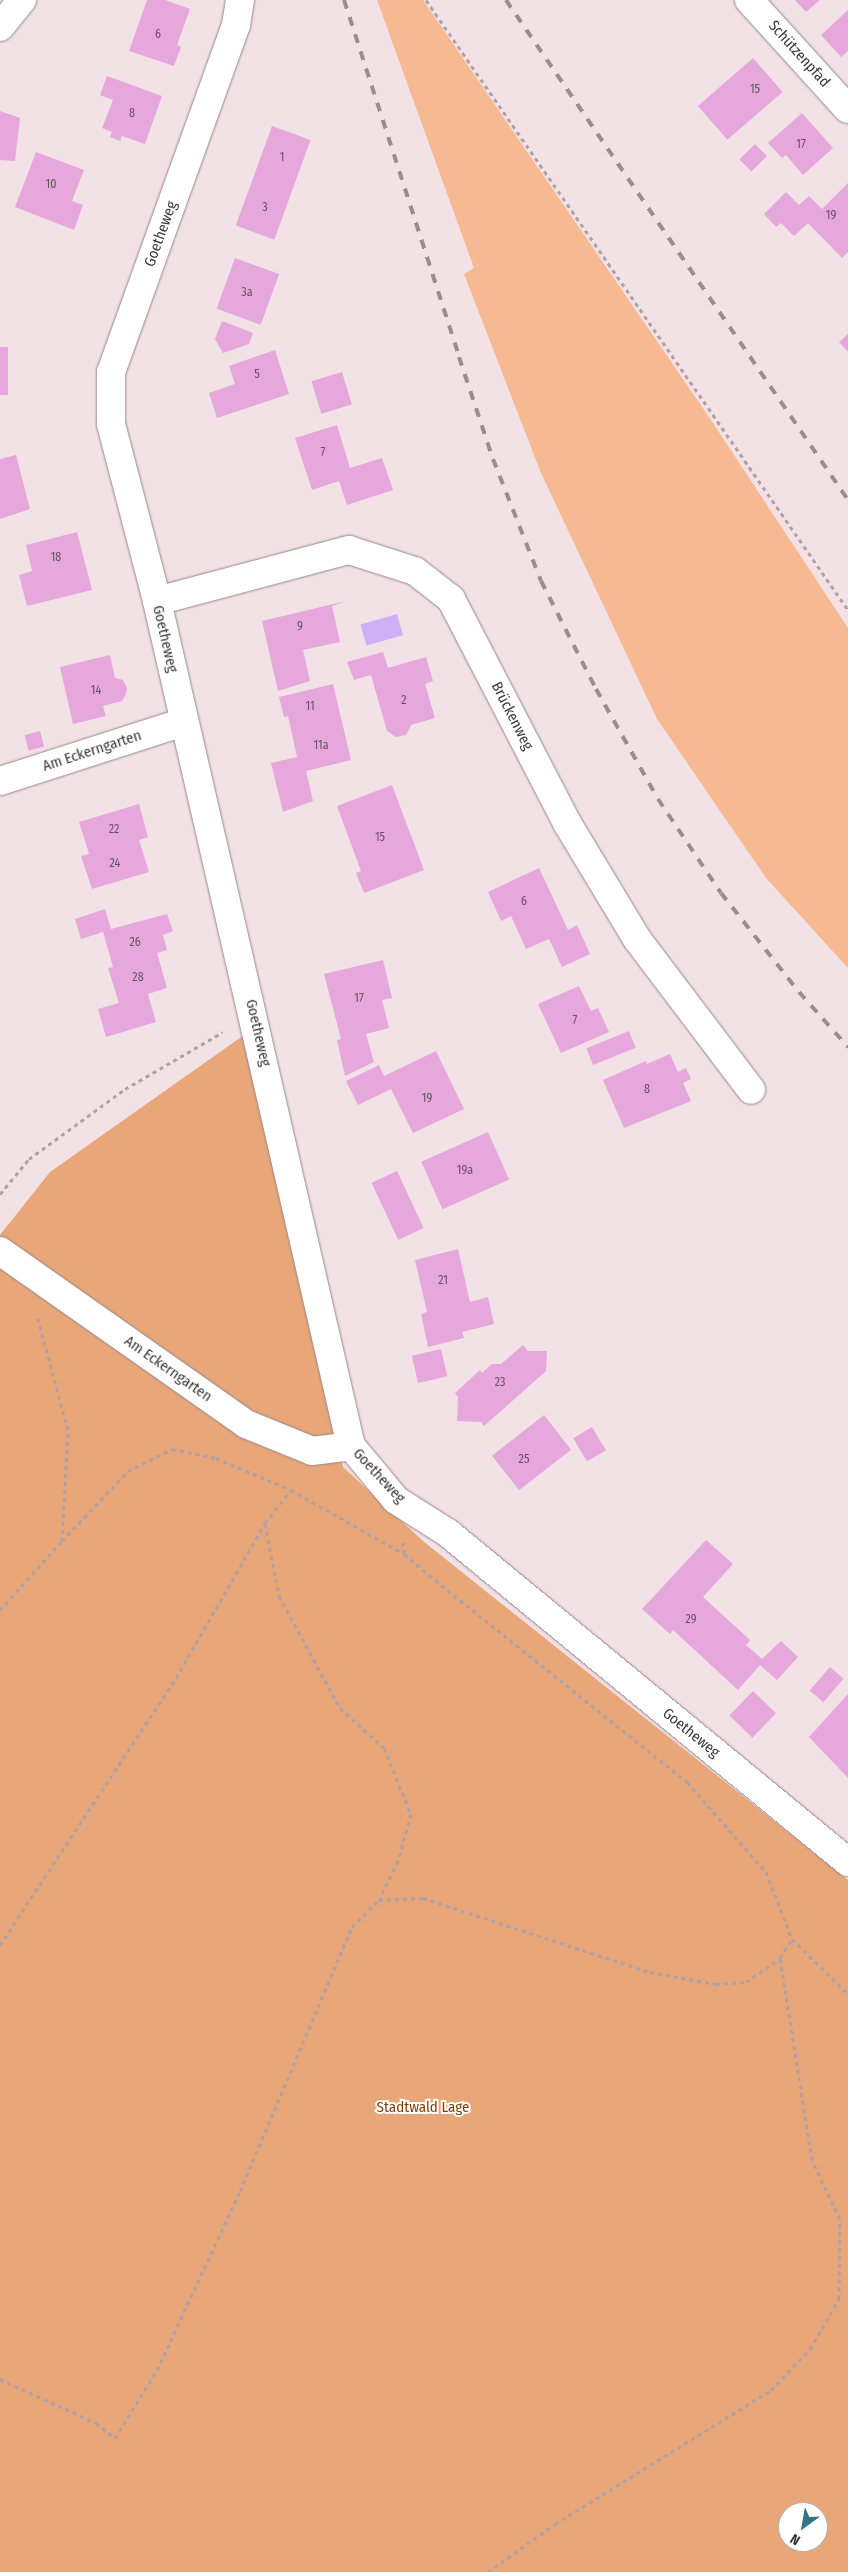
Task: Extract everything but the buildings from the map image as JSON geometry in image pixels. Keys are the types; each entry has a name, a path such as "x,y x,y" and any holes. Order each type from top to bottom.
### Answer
{"street":[{"path":"0,27 22,0"},
{"name":"Goetheweg","path":"240,0 236,26 111,372 111,424 157,601 351,1446 396,1500 448,1533 848,1862"},
{"name":"Schützenpfad","path":"749,0 848,109"},
{"name":"Brückenweg","path":"157,601 349,550 415,571 452,599 567,823 637,939 751,1090"},
{"name":"Am Eckerngarten","path":"0,781 184,722"},
{"name":"Am Eckerngarten","path":"0,1251 246,1424 312,1451 351,1446"}],"path":[{"path":"426,0 848,610"},
{"path":"0,1194 29,1159 125,1089 253,1014"},
{"path":"39,1278 37,1321 68,1430 62,1541"},
{"path":"0,1610 128,1471 172,1449 216,1458 291,1490 404,1554 687,1782 766,1872 792,1939 848,1994"},
{"path":"0,1945 176,1678 265,1523 291,1490"},
{"path":"396,1500 404,1554"},
{"path":"0,2379 96,2423 114,2438 157,2370 240,2191 352,1927 379,1900 398,1861 411,1814 384,1748 340,1708 279,1596 265,1523"},
{"path":"379,1900 423,1898 650,1972 716,1984 746,1982 780,1958 792,1939"},
{"path":"488,2572 555,2524 770,2390 810,2349 839,2299 840,2219 812,2160 780,1958"}],"shaded area":[{"path":"377,0 423,0 709,417 848,628 848,968 766,878 657,719 541,473 464,274 474,268"},
{"path":"397,614 403,635 367,646 360,624"}],"green space":[{"name":"Stadtwald Lage","path":"244,1035 343,1467 423,1541 848,1880 848,2572 0,2572 0,1235 50,1172"}],"railway":[{"path":"344,0 493,459 541,581 596,689 658,799 721,893 799,992 848,1047"},
{"path":"506,0 848,500"}]}
